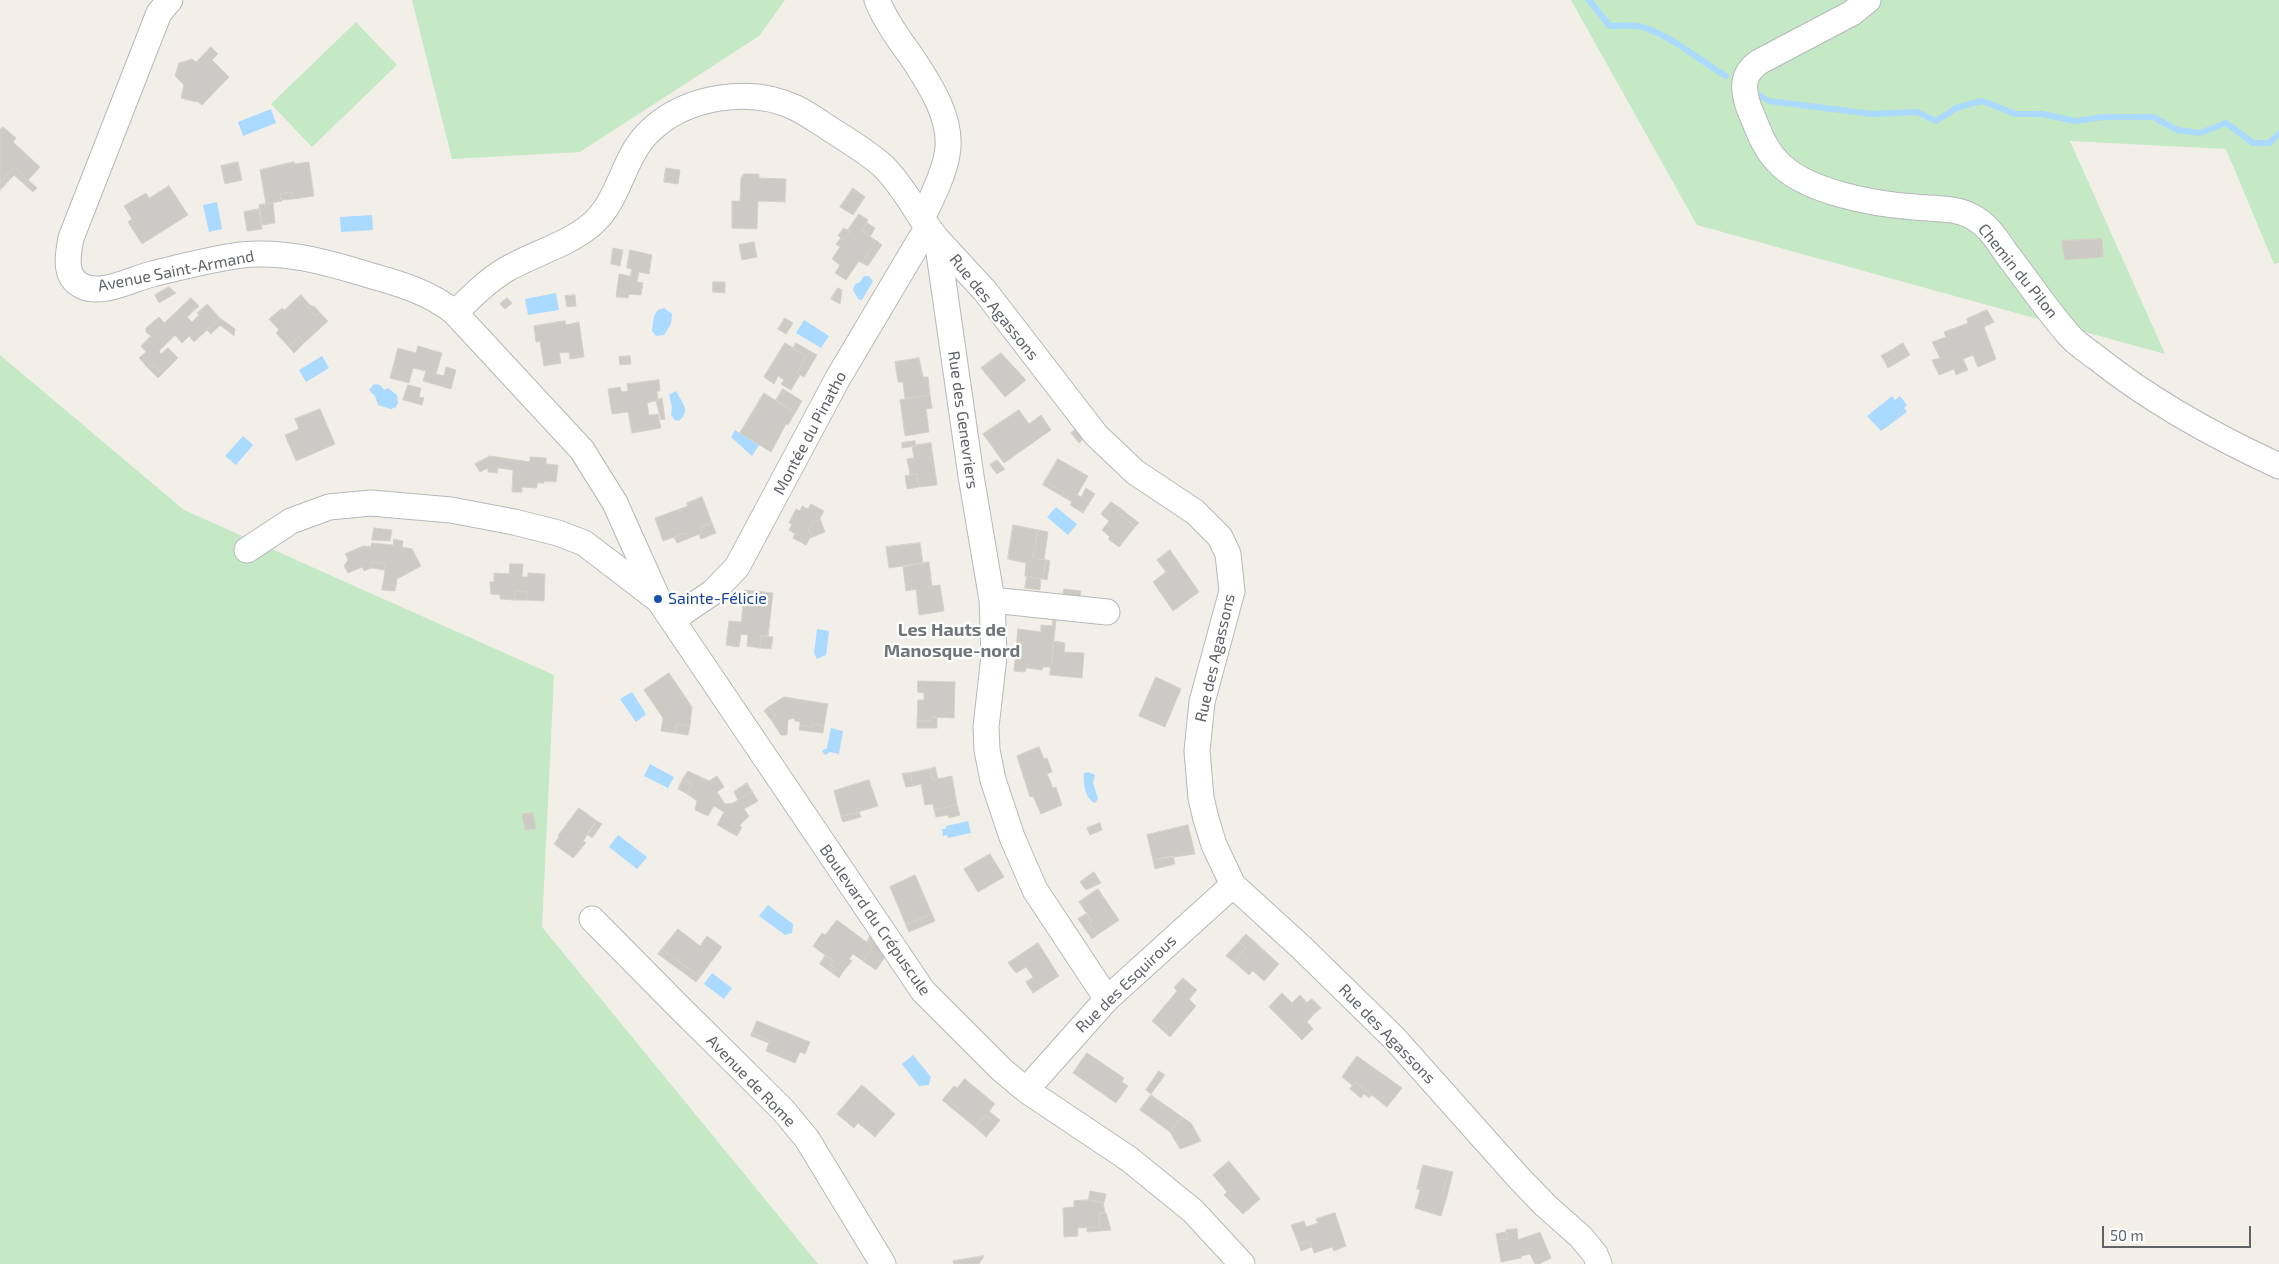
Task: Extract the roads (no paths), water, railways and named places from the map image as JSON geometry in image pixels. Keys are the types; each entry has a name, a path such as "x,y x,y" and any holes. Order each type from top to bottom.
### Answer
{"street":[{"name":"Avenue Saint-Armand","path":"170,0 159,14 74,230 68,254 68,268 73,278 87,287 106,287 150,274 231,257 262,254 293,256 331,263 408,287 436,300 455,312 582,450 615,502 658,599"},
{"name":"Montée du Pinatho","path":"672,620 713,592 737,567 838,378 929,229 945,164 948,136 936,99 887,22 877,0"},
{"name":"Chemin du Pilon","path":"1868,0 1852,14 1759,62 1747,73 1744,88 1746,98 1765,143 1776,161 1789,173 1813,186 1883,205 1954,211 1977,219 1992,234 2069,336 2118,375 2198,425 2233,445 2279,466"},
{"name":"Rue des Agassons","path":"455,312 498,274 591,225 614,197 637,146 649,131 665,117 687,107 708,101 751,97 771,100 795,108 870,155 885,168 900,186 929,229 985,291 1096,435 1134,472 1209,524 1220,537 1228,554 1232,591 1202,702 1197,751 1201,798 1206,820 1214,844 1233,884 1395,1039 1518,1177 1546,1206 1581,1237 1599,1264"},
{"name":"Rue des Genevriers","path":"929,229 992,600 994,656 986,727 987,750 993,780 1012,837 1035,890 1108,999"},
{"path":"247,550 291,521 329,508 371,503 451,510 514,522 558,533 584,542 658,599"},
{"name":"Boulevard du Crépuscule","path":"658,599 910,975 934,1003 1002,1070 1026,1090 1129,1160 1193,1211 1242,1264"},
{"path":"992,600 1107,612"},
{"name":"Rue des Esquirous","path":"1026,1090 1108,999 1233,884"},
{"name":"Avenue de Rome","path":"592,919 783,1110 806,1139 883,1264"}],"water":[{"path":"271,109 276,123 243,136 238,122"},
{"path":"217,202 222,229 209,232 203,205"},
{"path":"372,215 373,230 341,232 340,217"},
{"path":"864,276 869,276 873,281 862,300 858,299 853,290 855,284 860,282"},
{"path":"556,293 559,310 528,315 525,299"},
{"path":"664,308 672,314 671,324 664,335 656,336 652,331 654,316 657,311"},
{"path":"804,320 829,336 821,348 796,333"},
{"path":"322,356 329,368 306,382 299,370"},
{"path":"374,384 380,385 384,390 388,388 397,395 398,403 396,407 391,409 378,405 375,396 369,390"},
{"path":"676,391 683,402 685,410 683,417 679,421 675,420 671,415 672,407 669,395"},
{"path":"1892,396 1895,400 1900,396 1907,405 1904,408 1907,412 1881,431 1867,416"},
{"path":"735,430 759,445 752,456 731,437"},
{"path":"243,436 253,445 236,465 225,456"},
{"path":"1056,507 1077,524 1068,535 1047,517"},
{"path":"817,629 829,631 826,655 817,659 814,653"},
{"path":"632,692 646,714 636,722 620,699"},
{"path":"831,728 843,731 839,754 830,752 825,755 822,751 827,748"},
{"path":"650,764 674,777 668,788 644,776"},
{"path":"1089,772 1095,775 1093,783 1098,799 1095,803 1089,798 1084,786 1084,773"},
{"path":"968,821 971,833 948,838 947,835 943,836 942,829 946,829 946,826"},
{"path":"618,835 647,857 637,869 609,847"},
{"path":"768,905 793,924 792,933 785,935 759,916"},
{"path":"712,973 732,988 724,999 704,984"},
{"path":"913,1055 931,1077 929,1085 919,1086 902,1064"}],"waterway":[{"path":"1589,0 1610,26 1638,26 1649,29 1672,41 1726,76"},
{"path":"1757,94 1769,101 1872,114 1917,112 1936,121 1958,107 1982,101 2016,114 2042,114 2075,121 2104,117 2153,117 2177,130 2200,133 2226,123 2253,143 2269,143 2279,134"}],"place":[{"name":"Sainte-Félicie","path":"658,599"}],"district":[{"name":"Les Hauts de Manosque-nord","path":"952,640"}]}
